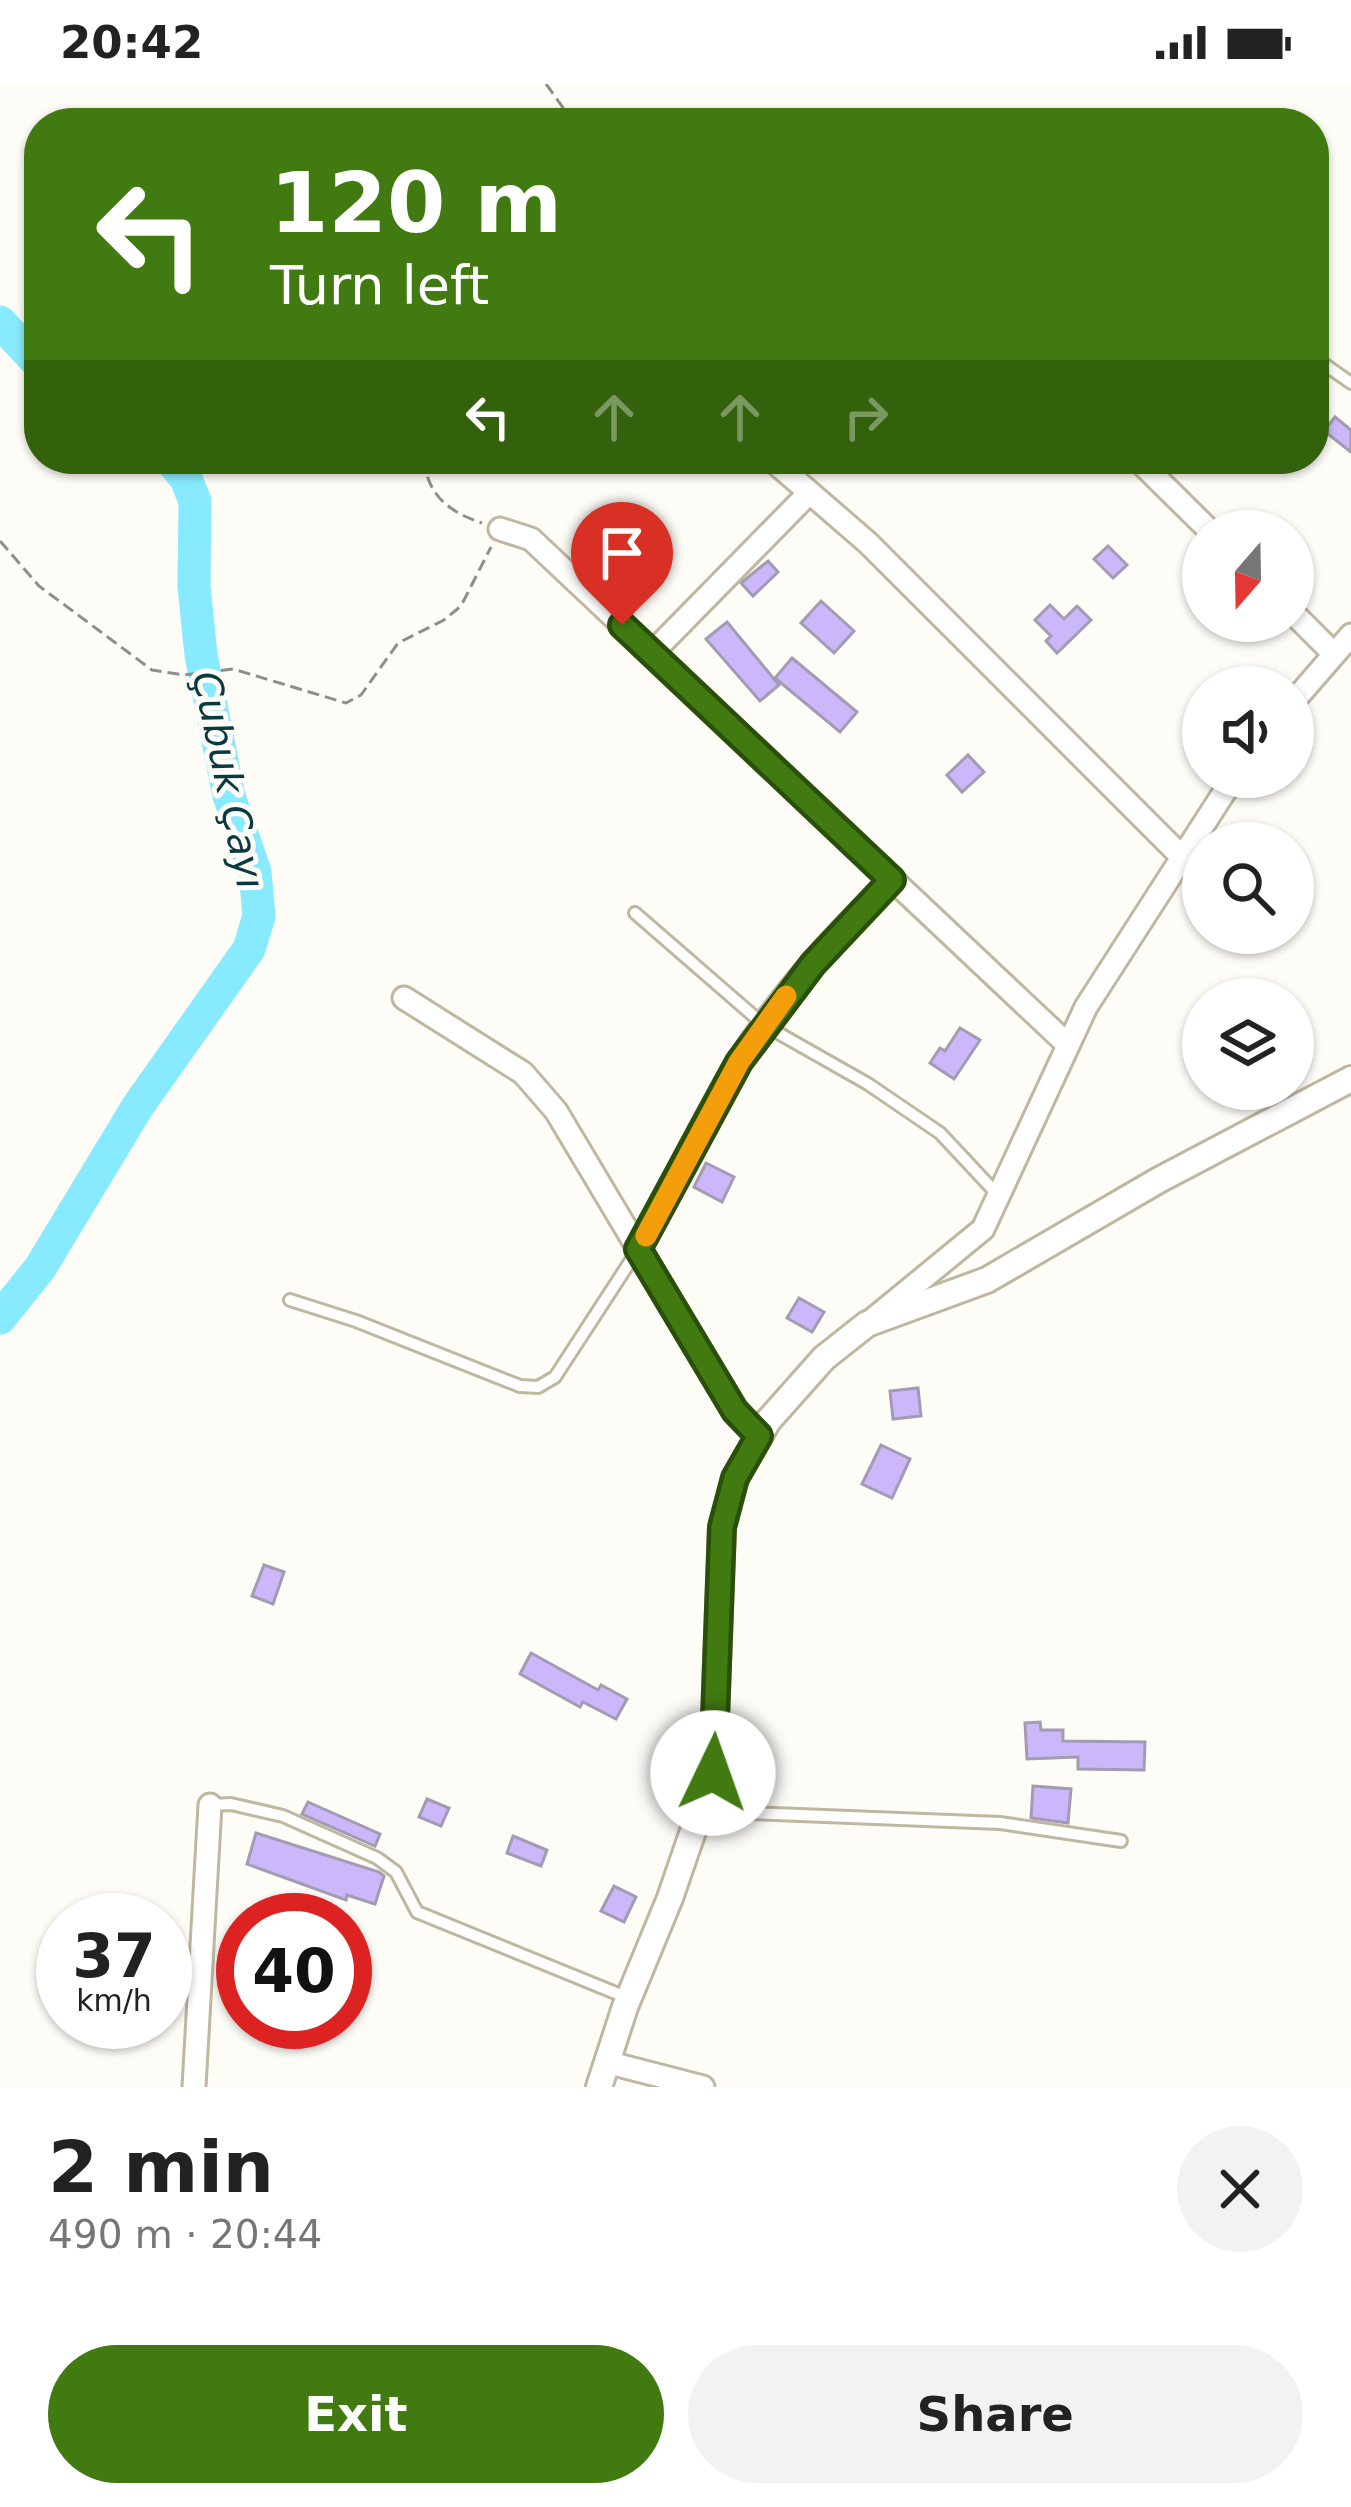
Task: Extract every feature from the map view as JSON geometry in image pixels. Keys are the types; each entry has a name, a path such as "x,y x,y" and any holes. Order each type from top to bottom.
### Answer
{"street":[{"path":"787,474 868,543 1182,857"},
{"path":"1152,474 1189,510"},
{"path":"652,653 809,493"},
{"path":"500,529 531,539 1067,1044"},
{"path":"1314,633 1334,653"},
{"path":"1314,676 1351,635"},
{"path":"703,2087 603,2075 701,1811 716,1750 722,1527 735,1478 759,1436 816,1366 983,1229 1067,1044 1107,970 1182,859"},
{"path":"638,1249 739,1062 764,1025 852,919 892,880"},
{"path":"404,998 523,1073 556,1111 735,1411 759,1436"},
{"path":"867,1324 987,1280 1159,1180 1351,1078"},
{"path":"194,2087 210,1804"}],"lane":[{"path":"635,913 764,1025 868,1084 940,1132 1000,1198"},
{"path":"290,1300 520,1386 538,1387 561,1370 638,1249"},
{"path":"210,1804 284,1816 377,1858 395,1871 417,1912 628,1998"},
{"path":"701,1811 1000,1822 1121,1841"}],"path":[{"path":"0,541 39,586 152,670 193,674 221,668 340,703 357,699 398,643 445,620 461,606 500,529 448,508 426,474"}],"building":[{"path":"1335,417 1351,430 1351,452 1329,435"},
{"path":"1108,546 1127,565 1113,578 1094,559"},
{"path":"768,561 778,572 753,596 741,583"},
{"path":"821,601 854,631 834,653 801,623"},
{"path":"1050,605 1064,619 1077,606 1091,620 1057,653 1046,641 1051,636 1035,620"},
{"path":"727,622 779,685 760,701 706,639"},
{"path":"792,658 857,712 840,732 775,678"},
{"path":"968,755 984,772 962,792 947,775"},
{"path":"960,1028 980,1040 954,1079 930,1063"},
{"path":"706,1163 734,1177 722,1202 694,1187"},
{"path":"799,1298 824,1312 812,1332 787,1318"},
{"path":"918,1388 921,1416 893,1419 890,1391"},
{"path":"881,1445 910,1459 892,1498 862,1484"},
{"path":"264,1565 284,1572 273,1604 252,1596"},
{"path":"531,1653 598,1690 601,1685 627,1699 616,1719 583,1702 580,1707 520,1674"},
{"path":"1040,1722 1041,1730 1063,1730 1063,1741 1145,1742 1144,1770 1078,1769 1078,1757 1027,1759 1025,1723"},
{"path":"1033,1786 1071,1789 1068,1823 1031,1818"},
{"path":"427,1799 449,1808 441,1826 419,1817"},
{"path":"308,1802 380,1834 375,1846 302,1814"},
{"path":"256,1833 384,1876 375,1904 372,1893 327,1893 247,1864"},
{"path":"513,1836 547,1850 541,1866 507,1853"},
{"path":"614,1886 636,1897 624,1922 601,1911"}],"waterway":[{"name":"Çubuk Çayı","path":"0,322 24,348"},
{"name":"Çubuk Çayı","path":"0,1318 40,1268 138,1106 249,949 259,916 255,872 229,796 201,655 194,586 195,501 182,474"}],"slow traffic":[{"path":"646,1236 739,1062 786,996"}],"route":[{"path":"622,625 892,880 813,964 739,1062 638,1249 735,1411 759,1436 725,1505 718,1560 713,1773"}]}
